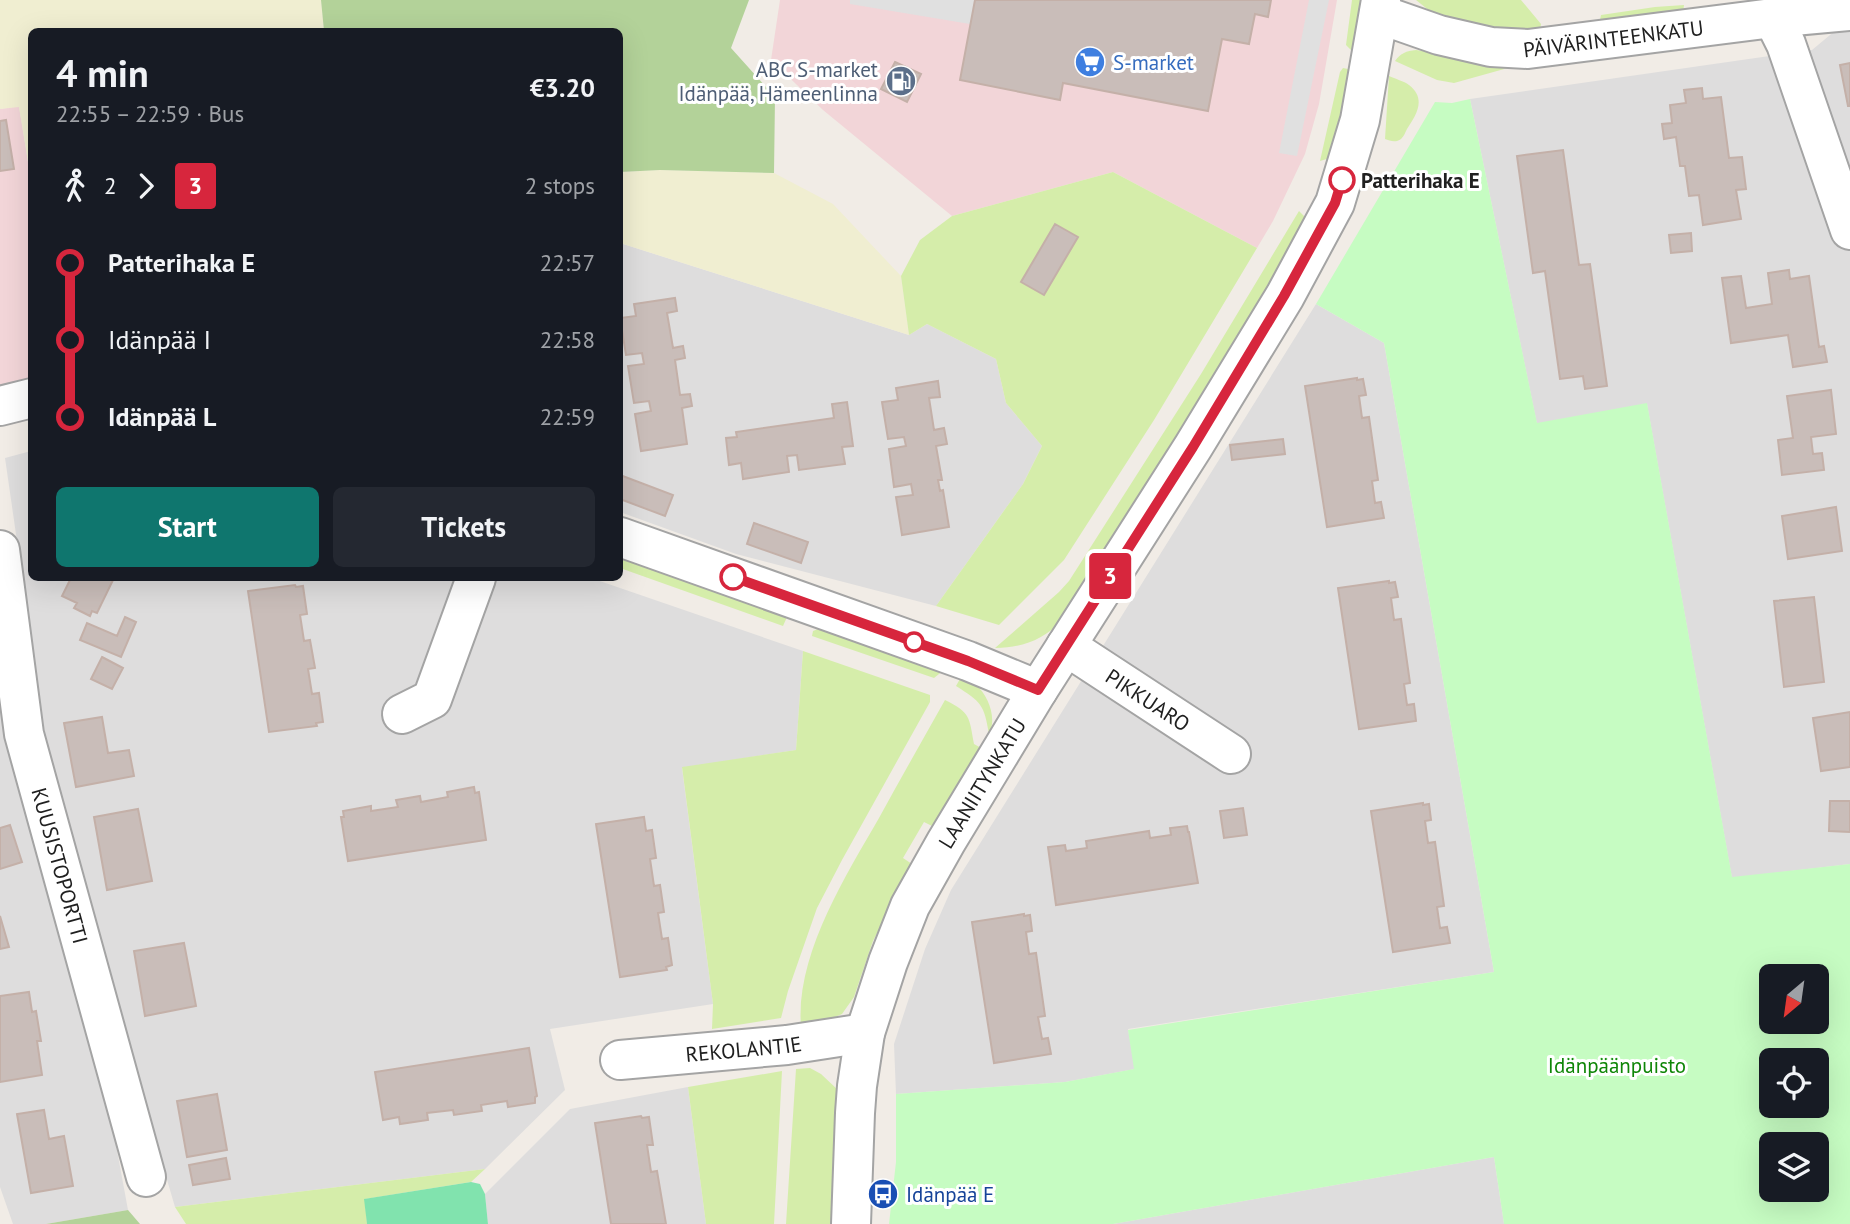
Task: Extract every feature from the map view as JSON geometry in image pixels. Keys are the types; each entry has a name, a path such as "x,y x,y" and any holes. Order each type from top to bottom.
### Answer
{"street":[{"name":"PÄIVÄRINTEENKATU","path":"1380,7 1439,35 1490,47 1528,49 1850,11"},
{"name":"LAANIITYNKATU","path":"851,1224 855,1113 865,1033 910,906 1038,690 1214,412 1284,296 1335,203 1360,120 1380,7"},
{"path":"1773,18 1786,44 1850,230"},
{"path":"0,406 28,399"},
{"path":"623,538 968,661 1038,690"},
{"name":"KUUSISTOPORTTI","path":"0,550 24,734 146,1177"},
{"path":"402,713 432,699 475,581"},
{"name":"PIKKUARO","path":"1066,646 1231,754"},
{"name":"REKOLANTIE","path":"620,1060 787,1045 865,1033"}],"shaded area":[{"path":"0,0 321,0 324,28 28,28 28,162 19,107 0,109"},
{"path":"780,0 1337,0 1319,104 1305,154 1257,248 1113,172 952,216 823,110 771,60"},
{"path":"850,0 999,0 994,28 850,4"},
{"path":"1309,0 1329,0 1297,156 1279,153"},
{"path":"1850,29 1850,864 1732,878 1647,404 1537,424 1470,99 1812,50 1836,30"},
{"path":"19,106 28,162 28,380 0,389 0,109"},
{"path":"660,170 774,173 833,204 901,276 909,335 623,244 623,172"},
{"path":"623,244 909,335 927,324 996,359 1006,403 1042,446 1023,484 936,606 736,554 623,513"},
{"path":"1316,304 1384,343 1494,972 1128,1029 1135,1069 1065,1082 896,1094 894,1044 925,949 951,890"},
{"path":"28,452 28,581 600,581 803,651 796,750 682,768 713,1004 550,1029 565,1090 485,1169 175,1207 53,790 5,458"},
{"path":"0,635 95,1031 128,1210 46,1224 13,1224 0,1187"},
{"path":"688,1087 706,1224 488,1224 485,1194 570,1109"},
{"path":"1494,1157 1504,1224 1113,1224"}],"green space":[{"path":"321,0 749,0 731,48 775,97 774,173 660,170 623,172 623,28 324,28"},
{"path":"1352,0 1362,0 1355,51 1346,45"},
{"path":"1416,0 1521,0 1541,24 1540,30 1530,34 1470,27 1431,12"},
{"path":"1684,5 1683,13 1603,25 1600,20 1601,15"},
{"path":"1416,50 1515,66 1454,83 1437,80 1395,61 1404,53"},
{"path":"1343,68 1353,70 1330,158 1320,161 1340,72"},
{"path":"1389,76 1409,85 1419,101 1404,136 1395,141 1385,139"},
{"name":"Idänpäänpuisto","path":"1470,99 1537,423 1647,403 1732,877 1850,864 1850,1224 1504,1224 1494,1157 1113,1224 889,1224 896,1162 896,1094 1065,1082 1134,1069 1128,1030 1494,972 1384,343 1316,304 1435,102 1452,103"},
{"path":"1113,172 1257,248 1154,420 1064,560 999,625 936,606 1023,484 1042,446 1006,403 996,359 927,324 909,335 901,276 920,240 952,216"},
{"path":"1299,211 1306,218 1279,272 1064,620 1032,641 995,648 1069,581 1201,374"},
{"path":"623,557 787,617 783,626 623,569"},
{"path":"823,627 944,670 934,678 812,636 813,631"},
{"path":"803,651 930,695 930,702 817,908 781,1018 712,1029 713,1004 682,767 796,750"},
{"path":"961,677 976,685 988,701 992,715 989,734 980,705 956,686"},
{"path":"945,700 964,713 974,744 983,749 934,827 924,822 903,858 912,864 873,941 854,997 842,1014 821,1023 801,1027 801,1000 806,973 825,918"},
{"path":"810,1068 838,1090 833,1224 786,1224 796,1069"},
{"path":"782,1071 774,1224 706,1224 688,1087"},
{"path":"485,1169 471,1182 365,1199 367,1224 186,1224 175,1207"},
{"path":"471,1182 480,1184 485,1194 488,1224 367,1224 364,1199"},
{"path":"128,1210 140,1224 46,1224"}],"building":[{"name":"S-market","path":"975,0 1271,0 1268,17 1255,14 1249,44 1222,39 1208,111 1063,83 1060,100 960,80"},
{"path":"895,62 921,74 907,102 881,89"},
{"path":"1850,63 1850,106 1848,106 1840,65"},
{"path":"1702,88 1703,99 1721,97 1729,158 1742,157 1746,189 1736,190 1741,219 1703,225 1699,195 1689,196 1685,166 1680,166 1676,137 1664,139 1662,124 1672,123 1670,105 1686,103 1684,90"},
{"path":"6,120 14,169 0,171 0,121"},
{"path":"1563,150 1579,265 1590,264 1607,386 1585,389 1583,376 1560,379 1545,271 1533,273 1517,156"},
{"path":"1055,224 1078,237 1044,295 1021,282"},
{"path":"1691,233 1692,251 1671,253 1669,235"},
{"path":"1789,270 1790,279 1809,276 1819,347 1824,346 1827,362 1793,367 1788,335 1731,343 1722,278 1741,276 1746,308 1772,304 1768,273"},
{"path":"675,298 677,311 667,313 673,348 683,346 685,358 675,360 680,395 690,394 692,406 682,408 687,444 641,451 635,414 651,411 649,401 634,403 628,366 644,364 642,353 626,355 623,336 623,318 636,316 634,304"},
{"path":"1363,379 1366,395 1359,396 1362,418 1369,417 1378,480 1372,481 1375,503 1381,502 1384,518 1327,527 1305,386"},
{"path":"938,381 940,397 929,398 934,430 944,428 947,444 936,446 942,480 938,480 940,491 943,490 949,527 902,535 896,497 913,495 911,484 894,487 889,449 906,446 904,437 888,439 882,402 898,400 896,388"},
{"path":"1831,390 1836,434 1811,437 1813,454 1822,453 1824,470 1782,475 1778,440 1793,438 1787,396"},
{"path":"847,402 853,446 842,447 845,464 799,470 797,455 787,456 789,472 743,479 741,463 729,465 726,438 737,437 736,432 834,418 832,404"},
{"path":"1283,439 1285,454 1232,460 1230,445"},
{"path":"623,476 673,495 665,516 623,500"},
{"path":"1836,507 1842,551 1788,559 1782,516"},
{"path":"754,523 808,542 801,563 747,544"},
{"path":"70,581 113,581 97,613 92,611 90,616 74,608 77,603 62,596"},
{"path":"1395,582 1398,597 1391,598 1394,620 1401,619 1410,683 1404,684 1407,705 1414,704 1416,721 1359,729 1338,588"},
{"path":"303,586 307,614 300,615 304,641 310,640 315,668 308,669 312,694 319,693 323,722 316,723 317,726 269,732 248,591"},
{"path":"1814,597 1824,682 1784,687 1774,601"},
{"path":"125,617 136,622 121,657 80,640 87,623 117,636"},
{"path":"102,657 123,668 112,689 91,679"},
{"path":"1850,712 1850,767 1821,771 1813,718"},
{"path":"102,717 108,753 129,750 134,776 76,787 64,723"},
{"path":"474,787 475,793 479,792 486,840 348,861 341,817 344,817 343,811 371,806 371,811 398,807 396,800 420,796 421,802 448,797 447,792"},
{"path":"1830,801 1850,801 1850,832 1829,831"},
{"path":"1429,804 1431,820 1425,821 1428,843 1435,842 1444,906 1437,907 1440,928 1447,927 1450,943 1393,952 1371,811"},
{"path":"1243,808 1247,835 1224,838 1220,811"},
{"path":"138,809 152,881 107,890 94,817"},
{"path":"644,817 646,831 652,830 656,858 650,859 654,886 660,885 664,912 658,913 662,939 668,938 672,965 666,967 667,970 620,977 596,824"},
{"path":"10,825 22,862 0,869 0,828"},
{"path":"1187,826 1198,883 1056,905 1048,847 1065,845 1066,851 1087,848 1086,841 1149,831 1150,838 1171,835 1170,828"},
{"path":"1030,915 1032,931 1026,932 1029,954 1036,953 1045,1016 1038,1017 1042,1039 1048,1038 1051,1054 994,1063 972,922"},
{"path":"0,916 9,947 0,949"},
{"path":"184,943 196,1006 145,1016 134,951"},
{"path":"29,992 32,1012 36,1011 41,1041 37,1041 42,1075 0,1082 0,996"},
{"path":"529,1048 537,1096 535,1103 508,1107 507,1101 481,1105 482,1111 454,1115 453,1110 427,1113 428,1120 400,1124 399,1117 383,1120 375,1072"},
{"path":"217,1094 227,1150 187,1157 177,1101"},
{"path":"44,1110 49,1139 64,1136 73,1186 31,1193 17,1114"},
{"path":"649,1117 653,1145 647,1145 651,1172 657,1171 666,1224 611,1224 595,1123"},
{"path":"226,1158 230,1179 193,1185 189,1165"}],"bus line":[{"name":"3","path":"733,577 968,661 1038,690 1193,447 1284,296 1335,203 1342,180"}],"place":[{"name":"S-market","path":"1090,62"},
{"name":"ABC S-market Idänpää, Hämeenlinna","path":"901,81"},
{"name":"Patterihaka E","path":"1342,180"},
{"name":"Idänpää E","path":"883,1194"}]}
